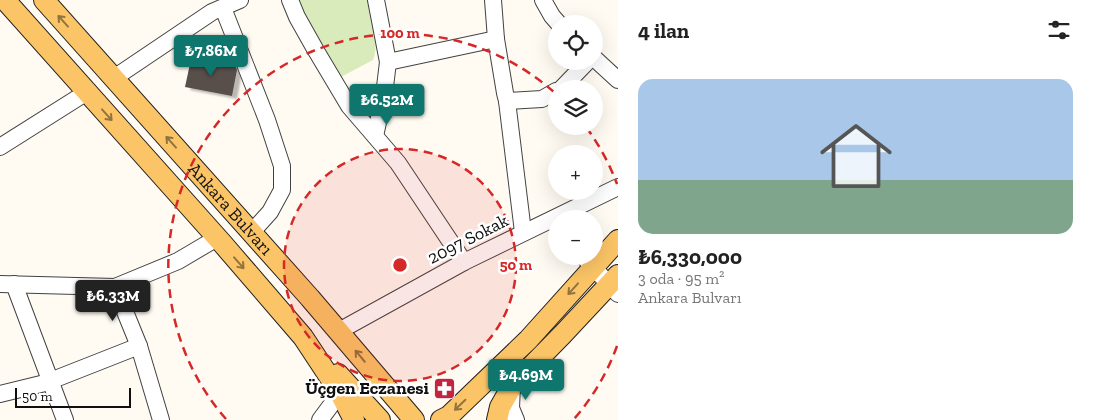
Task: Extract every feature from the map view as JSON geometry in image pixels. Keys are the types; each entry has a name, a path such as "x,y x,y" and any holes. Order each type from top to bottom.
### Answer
{"main road":[{"name":"Ankara Bulvarı","path":"5,0 380,420"},
{"name":"Ankara Bulvarı","path":"44,0 252,232 416,419"},
{"path":"603,251 618,240"},
{"path":"441,420 449,416 528,340 586,265"},
{"path":"496,420 500,407 512,386 615,285"},
{"name":"Ankara Bulvarı","path":"303,336 340,393 354,420"}],"street":[{"path":"114,78 213,7 240,0"},
{"path":"290,0 297,17 349,106 398,163 464,262"},
{"path":"375,136 384,94 388,62 376,0"},
{"path":"493,0 496,39 504,93 507,101 524,232"},
{"path":"542,0 551,15"},
{"path":"213,7 267,120 282,166 282,190 270,212 252,232"},
{"path":"388,62 496,39"},
{"path":"603,66 618,80"},
{"path":"570,80 579,70"},
{"path":"0,147 87,92"},
{"path":"507,101 542,99 548,96"},
{"name":"2097 Sokak","path":"576,210 618,187"},
{"name":"2097 Sokak","path":"339,331 464,262 524,232 548,225"},
{"path":"65,420 51,380 7,284 115,287 178,261 217,238"},
{"path":"592,265 615,285"},
{"path":"115,287 139,346 161,420"},
{"path":"0,394 51,380 139,346"},
{"path":"512,386 511,408 516,420"},
{"path":"320,420 340,393"}],"green space":[{"path":"297,0 368,0 376,47 373,60 341,77 311,29"}],"building":[{"path":"191,59 236,67 232,96 185,87"}],"place":[{"name":"Üçgen Eczanesi","path":"445,388"}]}
